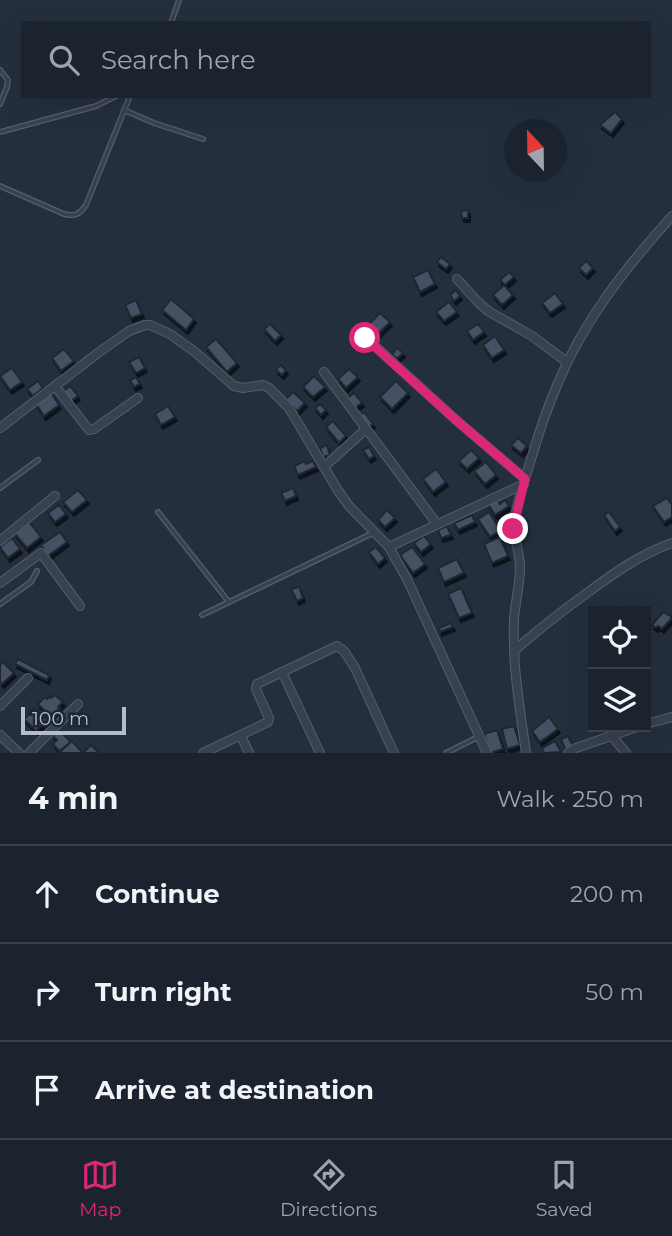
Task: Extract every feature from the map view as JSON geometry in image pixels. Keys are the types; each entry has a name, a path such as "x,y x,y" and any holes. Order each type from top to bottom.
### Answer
{"street":[{"path":"526,753 515,650 514,621 520,568 513,529 524,481 545,414 575,347 605,298 643,248 672,216"},
{"path":"457,279 488,311 531,336 567,362"},
{"path":"0,428 129,331 145,325 170,334 234,386 243,388 262,385 270,388 289,408 349,506 389,547 407,579 487,753"},
{"path":"365,338 524,481"},
{"path":"324,372 436,524"},
{"path":"55,386 89,430 138,398"},
{"path":"324,467 366,429"},
{"path":"389,547 524,481"},
{"path":"0,541 55,496"},
{"path":"515,650 552,618 610,576 672,543"},
{"path":"0,583 41,553 79,606"},
{"path":"203,753 268,722 256,687 259,682 334,647 341,648 347,654 355,668 394,753"},
{"path":"282,671 320,753"},
{"path":"0,706 28,678"},
{"path":"29,753 78,704"},
{"path":"651,723 672,717"},
{"path":"568,753 621,732"},
{"path":"0,735 19,753"},
{"path":"611,735 626,753"},
{"path":"241,736 249,753"}],"lane":[{"path":"172,21 179,0"},
{"path":"0,70 8,80 0,104"},
{"path":"0,132 96,106 112,98"},
{"path":"0,187 64,214 71,216 82,212 129,98"},
{"path":"124,110 203,139"},
{"path":"0,488 38,460"},
{"path":"158,512 229,601"},
{"path":"202,615 375,532"},
{"path":"0,604 31,582 37,571"},
{"path":"446,753 479,736"}],"building":[{"path":"615,112 622,119 611,133 600,125"},
{"path":"468,210 468,218 462,218 461,211"},
{"path":"441,257 450,264 446,269 437,262"},
{"path":"586,261 593,268 586,275 579,268"},
{"path":"428,270 435,284 420,292 413,277"},
{"path":"509,272 514,277 505,285 500,280"},
{"path":"504,285 513,295 502,305 493,295"},
{"path":"456,290 460,296 454,301 450,295"},
{"path":"555,293 563,304 550,313 542,303"},
{"path":"171,299 194,319 186,330 162,310"},
{"path":"136,300 142,314 131,318 125,305"},
{"path":"449,302 457,312 444,321 436,312"},
{"path":"380,313 390,322 378,334 368,325"},
{"path":"270,324 281,335 275,341 264,329"},
{"path":"478,324 484,332 473,340 467,331"},
{"path":"495,336 504,350 492,358 483,345"},
{"path":"216,339 237,363 227,372 206,347"},
{"path":"397,348 403,353 397,359 392,354"},
{"path":"64,349 74,361 61,371 52,358"},
{"path":"139,357 145,368 136,373 129,362"},
{"path":"280,365 286,370 282,375 276,370"},
{"path":"12,368 22,382 10,390 0,376"},
{"path":"349,369 358,377 346,388 338,379"},
{"path":"314,376 325,387 313,397 303,387"},
{"path":"136,377 140,384 134,387 130,380"},
{"path":"38,381 43,388 33,396 27,389"},
{"path":"396,381 408,393 392,409 380,397"},
{"path":"70,386 78,396 70,402 62,392"},
{"path":"293,392 305,403 297,411 286,399"},
{"path":"51,393 59,405 44,416 36,404"},
{"path":"354,393 362,403 353,409 346,399"},
{"path":"320,404 326,410 321,415 315,408"},
{"path":"168,406 175,417 161,425 155,414"},
{"path":"364,412 373,424 368,428 358,417"},
{"path":"333,421 346,436 339,443 326,427"},
{"path":"518,438 527,446 521,453 511,445"},
{"path":"327,445 330,455 323,457 320,448"},
{"path":"369,447 374,456 369,459 363,450"},
{"path":"471,450 479,458 467,469 459,461"},
{"path":"305,461 306,464 313,461 316,467 298,475 294,466"},
{"path":"486,462 496,475 485,484 474,471"},
{"path":"436,469 446,482 433,492 423,479"},
{"path":"293,488 296,496 285,501 281,493"},
{"path":"78,490 87,500 72,512 63,502"},
{"path":"667,498 672,505 672,517 664,522 653,506"},
{"path":"496,499 500,504 505,500 509,506 495,515 488,504"},
{"path":"59,505 66,514 55,522 48,513"},
{"path":"387,510 395,518 385,527 378,520"},
{"path":"489,512 501,531 490,537 478,519"},
{"path":"609,512 620,527 615,531 604,515"},
{"path":"472,515 475,522 458,530 454,523"},
{"path":"29,522 41,537 27,548 15,534"},
{"path":"447,526 451,535 441,538 438,530"},
{"path":"60,532 67,542 48,556 41,545"},
{"path":"424,536 431,544 421,552 414,543"},
{"path":"500,537 508,556 492,563 484,544"},
{"path":"12,538 20,549 8,558 0,547"},
{"path":"376,547 385,558 378,564 369,552"},
{"path":"412,547 425,564 413,573 400,555"},
{"path":"457,559 464,573 444,582 438,568"},
{"path":"299,587 303,598 297,601 291,589"},
{"path":"461,588 472,613 459,618 448,594"},
{"path":"663,612 671,616 671,619 662,629 658,626 656,628 652,625"},
{"path":"451,623 453,627 440,632 439,628"},
{"path":"18,659 49,675 47,680 15,664"},
{"path":"3,662 14,673 2,684 0,665"},
{"path":"55,695 63,702 51,717 38,704 45,697 47,699"},
{"path":"36,709 47,720 36,731 24,719"},
{"path":"549,717 558,729 540,742 532,731"},
{"path":"514,726 520,745 507,749 502,729"},
{"path":"59,730 71,742 59,751 53,744 57,740 53,736"},
{"path":"497,730 503,749 490,753 484,734"},
{"path":"568,736 574,748 566,751 561,739"},
{"path":"72,741 83,753 60,752"},
{"path":"555,741 561,752 544,753 542,748"},
{"path":"91,745 99,753 83,753"}],"route":[{"path":"365,338 525,479 513,529"}]}
